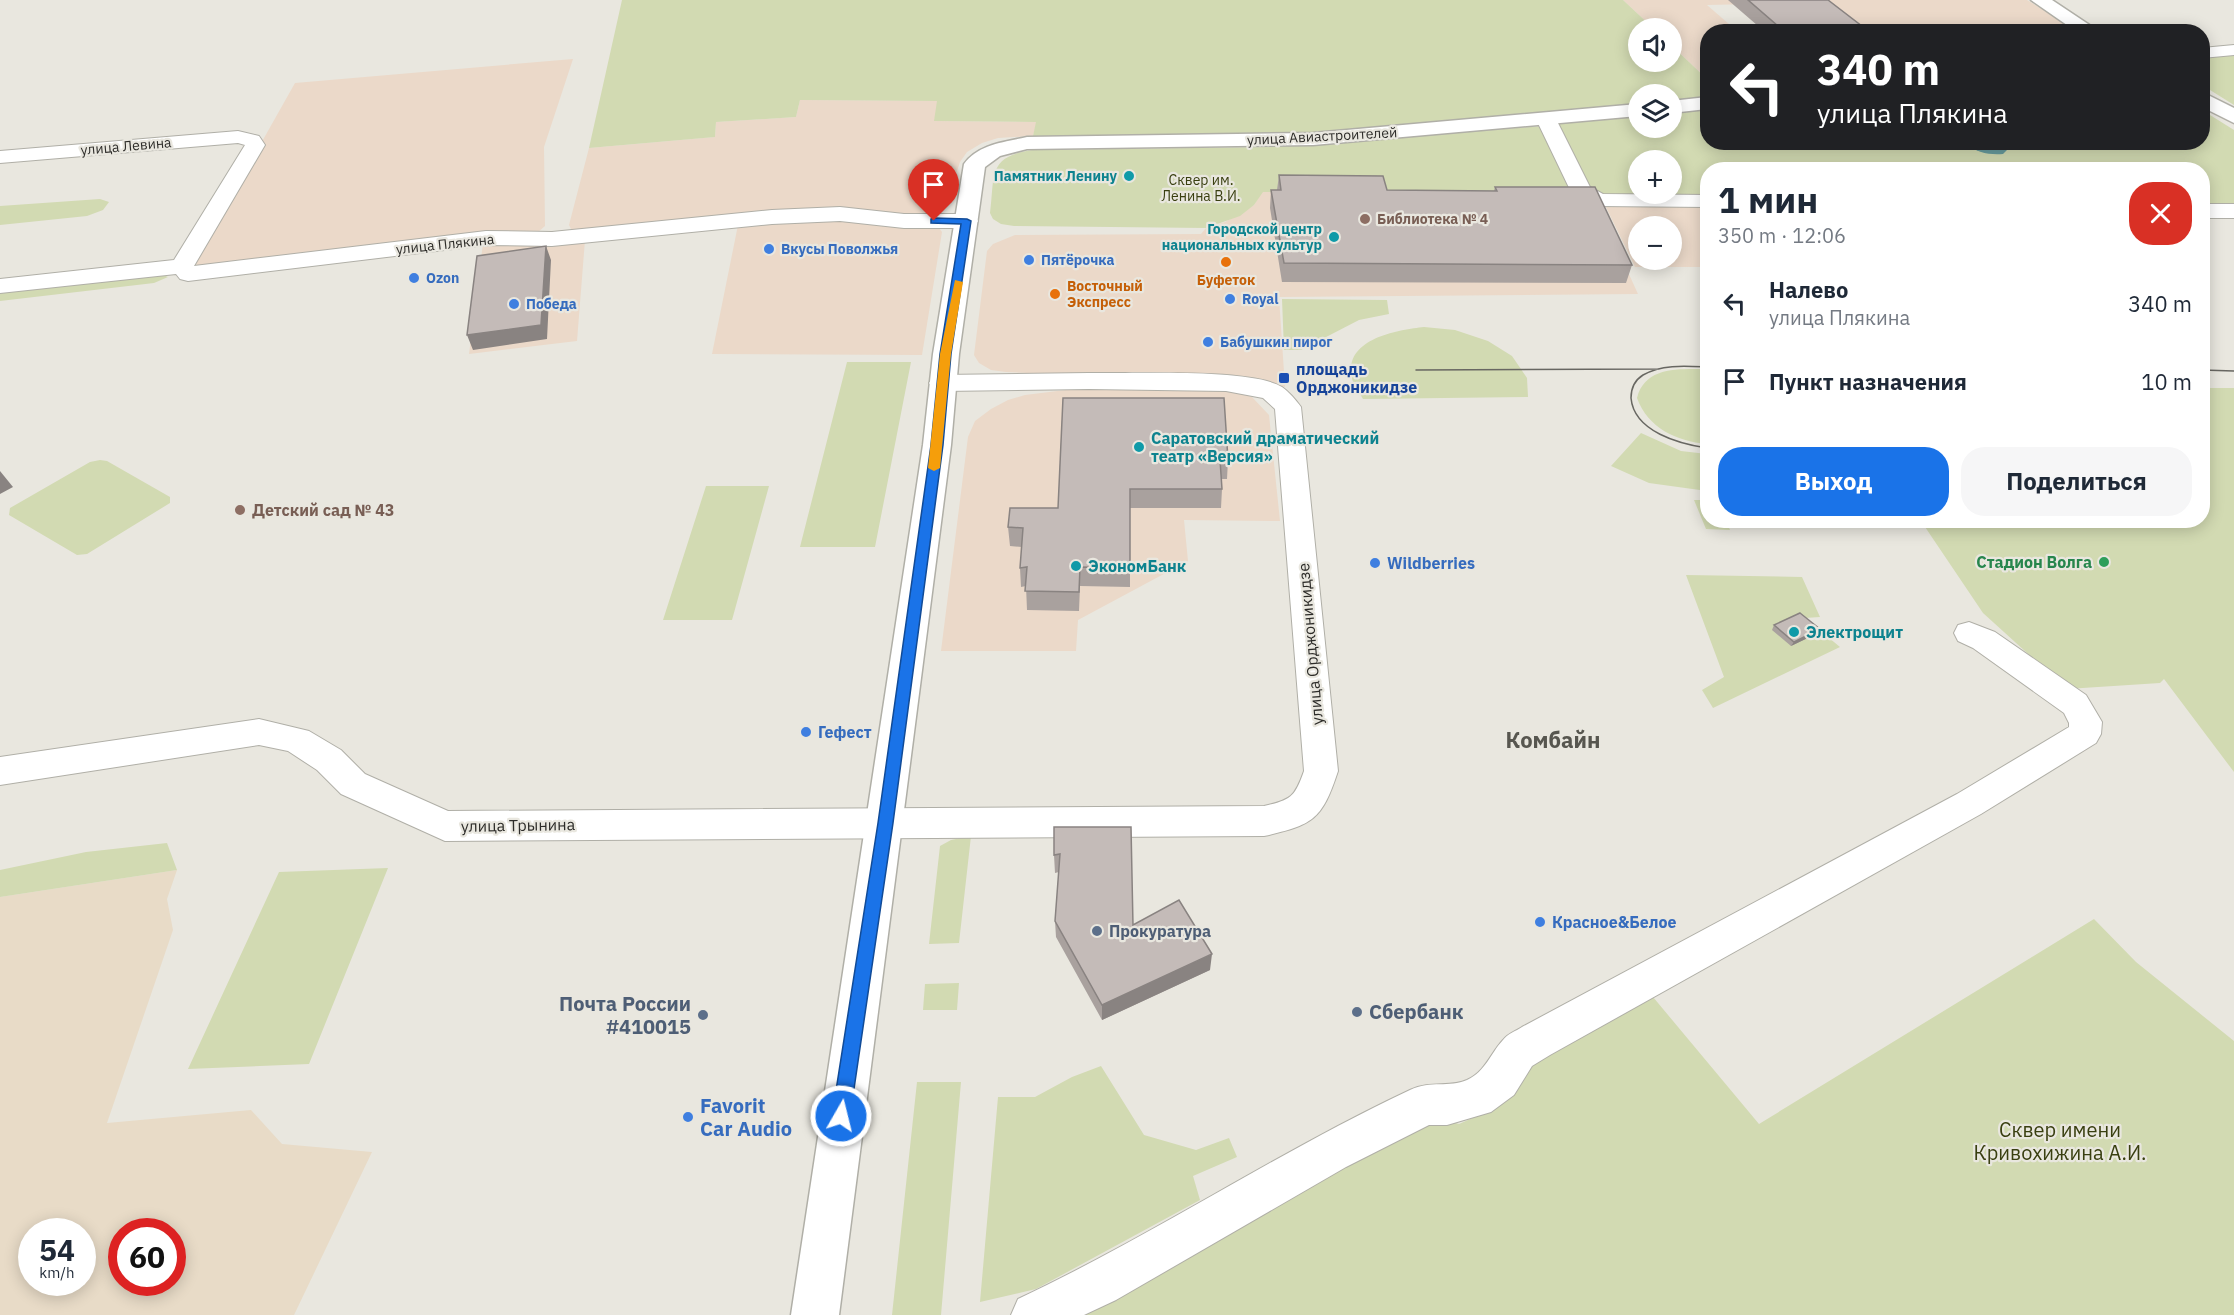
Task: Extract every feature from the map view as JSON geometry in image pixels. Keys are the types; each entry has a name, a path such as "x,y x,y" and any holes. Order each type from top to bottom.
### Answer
{"main road":[{"path":"2040,0 2078,24"},
{"path":"2210,103 2234,117"},
{"path":"1682,106 1700,104"},
{"name":"улица Авиастроителей","path":"967,221 975,164 982,157 1006,146 1049,142 1312,139 1628,111"},
{"path":"815,1315 937,445 942,383 967,221"}],"street":[{"path":"2210,52 2234,50"},
{"path":"1546,119 1581,191 1599,200 1700,201"},
{"name":"улица Левина","path":"0,157 238,137 252,140 255,145 185,270"},
{"path":"2210,211 2234,212"},
{"name":"улица Плякина","path":"0,286 185,270 486,238 552,239 772,217 840,214 904,221 967,221"},
{"path":"0,304 157,286 185,270"},
{"name":"улица Орджоникидзе","path":"885,823 1264,821 1292,815 1311,802 1321,771 1288,407 1272,392 1252,386 1226,383 1089,381 942,383"},
{"path":"1034,1315 1100,1284 1331,1152 1426,1104 1448,1105 1476,1098 1500,1081 1518,1052 1536,1041 1969,804 2084,734 2086,722 2075,704 1984,640 1969,633"},
{"name":"улица Трынина","path":"0,771 259,732 297,740 329,760 353,784 445,826 885,823"}],"shaded area":[{"path":"1623,0 2027,0 2066,24 1833,24 1754,4 1707,5 1729,24 1700,24 1700,72 1682,55 1682,18 1642,18"},
{"path":"573,59 544,147 545,226 538,232 205,267 194,262 295,83"},
{"path":"800,100 938,101 935,121 1037,122 1033,136 998,138 982,143 967,152 960,162 944,210 940,214 576,231 571,229 569,225 589,148 715,137 716,122 796,117"},
{"path":"1262,192 1577,193 1598,206 1638,294 1279,297 1285,387 1258,379 1228,377 1089,376 1006,372 991,370 979,363 974,355 987,251 993,244 1015,235 1201,234 1206,228 1225,222 1254,205"},
{"path":"1604,203 1628,204 1700,205 1700,267 1682,267 1682,216 1628,216 1628,253"},
{"path":"818,218 939,228 942,232 922,355 712,354 738,225"},
{"path":"585,240 577,341 469,354 483,243"},
{"path":"1090,387 1222,388 1252,397 1269,415 1280,521 1184,520 1188,561 1078,620 1076,651 941,651 968,437 975,421 1008,400 1025,395"},
{"path":"177,870 167,899 173,930 107,1123 251,1110 282,1144 372,1152 294,1315 0,1315 0,897"}],"green space":[{"path":"622,0 1623,0 1642,18 1628,18 1628,72 1682,72 1682,55 1700,72 1700,99 1682,101 1682,84 1628,84 1628,106 1308,134 1033,136 1036,122 934,121 937,101 800,100 796,117 716,122 715,137 589,148"},
{"path":"2234,55 2234,105 2210,90 2210,57"},
{"path":"1700,108 1700,150 2210,150 2210,115 2234,130 2234,209 2210,209 2210,162 1700,162 1700,198 1682,197 1682,150 1628,150 1628,196 1601,195 1591,192 1558,124 1564,121 1628,115 1628,138 1682,138 1682,110"},
{"name":"Сквер им. Ленина В.И.","path":"1543,126 1577,193 1263,192 1254,205 1240,216 1206,228 1014,226 1001,224 993,219 990,213 994,178 1000,163 1007,157 1032,150 1273,147"},
{"path":"100,199 109,202 103,210 87,216 0,225 0,206"},
{"path":"161,274 168,277 154,283 0,301 0,293"},
{"path":"1282,299 1387,300 1389,314 1359,320 1301,350 1284,350"},
{"path":"1424,327 1455,330 1488,341 1512,356 1527,378 1528,397 1363,399 1352,378 1351,365 1356,354 1374,339 1387,334"},
{"path":"847,362 911,362 875,547 800,547"},
{"path":"1685,369 1700,369 1700,443 1685,440 1664,431 1648,417 1637,398 1647,380 1655,375"},
{"name":"Стадион Волга","path":"2210,388 2234,388 2234,772 2164,679 2160,683 2067,689 1983,613 1926,528 2210,528"},
{"path":"1641,433 1681,451 1700,453 1700,490 1649,483 1611,466"},
{"path":"107,461 170,497 170,503 87,554 77,555 9,515 10,508 90,462"},
{"path":"706,486 769,486 732,620 663,620"},
{"path":"1694,500 1700,500 1700,514"},
{"path":"1729,528 1730,530 1706,529"},
{"path":"1686,575 1802,577 1820,617 1805,618 1840,647 1713,708 1702,690 1724,677"},
{"path":"971,836 959,943 929,944 940,846 951,840"},
{"path":"167,843 177,870 0,897 0,870 86,852"},
{"path":"388,868 309,1064 188,1069 279,872"},
{"name":"Сквер имени Кривохижина А.И.","path":"2094,919 2136,962 2234,1041 2234,1315 1078,1315 1430,1115 1459,1124 1488,1111 1522,1070 1653,997 1759,1124"},
{"path":"959,983 957,1010 923,1010 925,984"},
{"path":"1101,1066 1144,1135 1196,1150 1229,1138 1237,1157 1193,1176 1200,1200 1036,1289 980,1302 998,1097 1035,1097 1072,1077"},
{"path":"917,1082 961,1082 941,1315 892,1315"}],"water":[{"path":"1976,150 2007,150 2003,154"}],"building":[{"path":"1748,0 1828,0 1859,24 1776,24"},
{"path":"1279,175 1383,176 1387,190 1497,191 1495,187 1595,187 1628,257 1628,265 1284,263 1271,190 1281,190"},
{"name":"Победа","path":"546,246 541,325 467,335 477,256"},
{"path":"1063,398 1224,398 1228,460 1220,460 1222,489 1130,489 1130,568 1080,567 1079,592 1025,591 1027,567 1020,568 1023,528 1008,527 1010,508 1058,508"},
{"name":"Электрощит","path":"1800,613 1820,629 1794,642 1774,625"},
{"name":"Прокуратура","path":"1054,827 1131,827 1133,925 1179,900 1212,954 1102,1005 1055,921 1060,854 1054,855"}],"tram line":[{"path":"1658,369 1674,366 1700,367"},
{"path":"1416,370 1658,369"},
{"path":"1658,369 1643,375 1636,382 1631,398 1634,410 1649,428 1672,439 1700,446"},
{"path":"2210,370 2234,371"}],"slow traffic":[{"path":"934,468 942,383 958,282"}],"place":[{"name":"Памятник Ленину","path":"1129,176"},
{"name":"Библиотека № 4","path":"1365,219"},
{"name":"Городской центр национальных культур","path":"1334,237"},
{"name":"Вкусы Поволжья","path":"769,249"},
{"name":"Пятёрочка","path":"1029,260"},
{"name":"Буфеток","path":"1226,262"},
{"name":"Ozon","path":"414,278"},
{"name":"Восточный Экспресс","path":"1055,294"},
{"name":"Royal","path":"1230,299"},
{"name":"Победа","path":"514,304"},
{"name":"Бабушкин пирог","path":"1208,342"},
{"name":"площадь Орджоникидзе","path":"1284,378"},
{"name":"Саратовский драматический театр «Версия»","path":"1139,447"},
{"name":"Детский сад № 43","path":"240,510"},
{"name":"Стадион Волга","path":"2104,562"},
{"name":"Wildberries","path":"1375,563"},
{"name":"ЭкономБанк","path":"1076,566"},
{"name":"Электрощит","path":"1794,632"},
{"name":"Гефест","path":"806,732"},
{"name":"Красное&Белое","path":"1540,922"},
{"name":"Прокуратура","path":"1097,931"},
{"name":"Сбербанк","path":"1357,1012"},
{"name":"Почта России #410015","path":"703,1015"},
{"name":"Favorit Car Audio","path":"688,1117"}],"district":[{"name":"Комбайн","path":"1553,740"}],"route":[{"path":"841,1116 885,823 937,445 942,383 967,221 934,221"}]}
